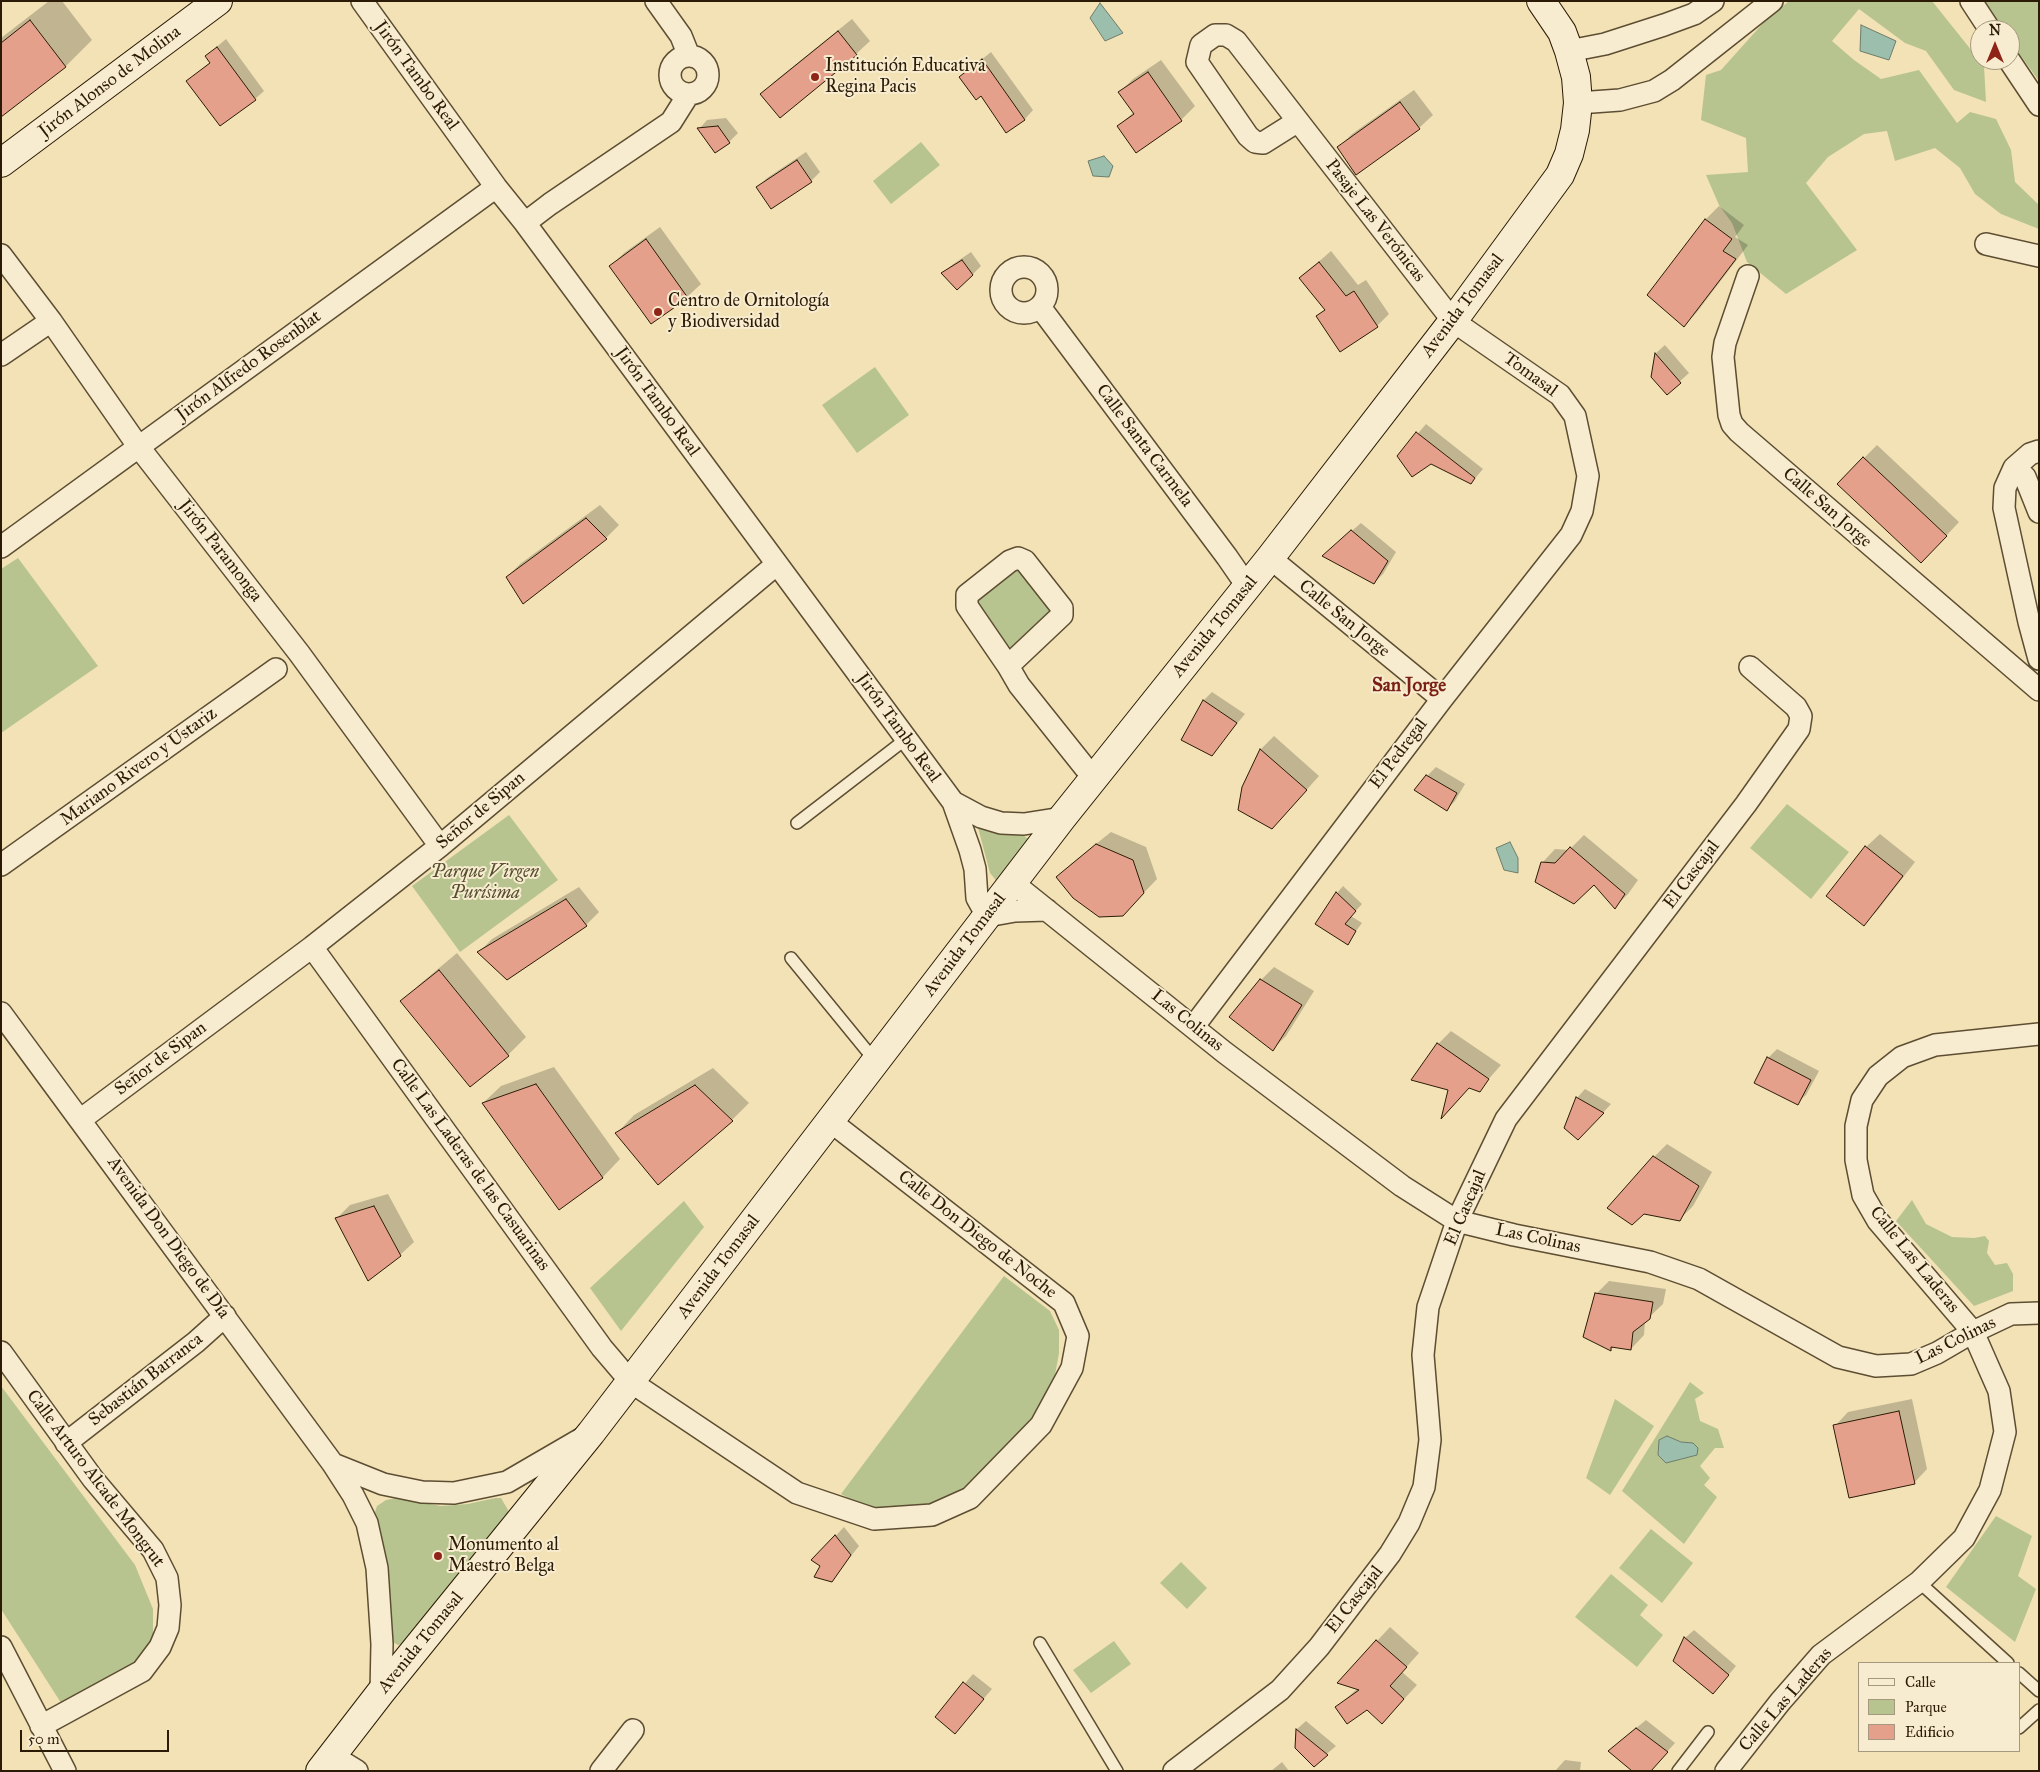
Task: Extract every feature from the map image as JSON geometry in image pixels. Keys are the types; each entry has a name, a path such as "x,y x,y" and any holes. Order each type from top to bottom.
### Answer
{"street":[{"name":"Jirón Alonso de Molina","path":"1,163 218,1"},
{"name":"Jirón Tambo Real","path":"362,1 496,186 953,802 975,869 977,898 987,916"},
{"path":"525,223 670,122 688,95 675,90 669,78 672,65 682,57 689,56 681,36 656,1"},
{"name":"Avenida Tomasal","path":"325,1763 591,1433 1062,818 1248,586 1454,321 1560,175 1576,130 1578,103 1576,77 1562,32 1541,1"},
{"path":"1569,51 1605,44 1664,25 1694,14 1713,1"},
{"path":"1578,103 1620,100 1654,91 1672,80 1772,1"},
{"path":"1971,1 1983,20"},
{"name":"Pasaje Las Verónicas","path":"1298,121 1263,142 1255,142 1248,136 1197,62 1201,45 1215,35 1226,35 1236,41 1454,321"},
{"path":"2016,70 2039,105"},
{"name":"Jirón Alfredo Rosenblat","path":"1,547 496,186"},
{"path":"1986,244 2039,256"},
{"name":"Jirón Paramonga","path":"1,255 51,321 138,446 299,653 440,846"},
{"name":"Calle San Jorge","path":"1748,276 1725,343 1723,357 1729,414 1732,424 1738,432 2039,690"},
{"name":"Calle Santa Carmela","path":"1040,307 1248,586"},
{"path":"1,355 51,321"},
{"name":"Tomasal","path":"1454,321 1560,395 1574,416 1588,476"},
{"path":"2039,451 2030,454 2014,468 2004,488 2004,508 2029,622 2039,658"},
{"path":"2014,468 2025,476 2039,512"},
{"name":"El Pedregal","path":"1194,1026 1442,699 1571,535 1582,511 1588,476"},
{"path":"1008,666 1062,615 1062,608 1025,560 1018,558 1010,561 967,595 967,606 1019,685 1094,779"},
{"name":"Calle San Jorge","path":"1270,558 1442,699"},
{"name":"Señor de Sipan","path":"80,1120 312,947 440,846 777,564"},
{"name":"El Cascajal","path":"1174,1771 1280,1690 1319,1647 1390,1554 1409,1523 1424,1487 1430,1440 1423,1355 1428,1307 1457,1221 1506,1119 1746,804 1799,728 1801,716 1796,706 1750,667"},
{"name":"Mariano Rivero y Ustariz","path":"1,865 276,669"},
{"name":"Jirón Tambo Real","path":"953,802 981,817 1001,823 1024,824 1062,818"},
{"name":"Las Colinas","path":"1013,883 1194,1026 1224,1052 1402,1186 1457,1221 1514,1235 1650,1262 1700,1279 1838,1357 1876,1366 1911,1364 1937,1353 1973,1332 2011,1314 2039,1313"},
{"path":"987,916 1015,911 1047,910"},
{"name":"Calle Las Laderas de las Casuarinas","path":"312,947 602,1348 630,1382"},
{"name":"Avenida Don Diego de Día","path":"1,1013 334,1464 353,1495 367,1523 377,1568 382,1644 381,1692"},
{"name":"Calle Las Laderas","path":"1726,1771 1820,1655 1919,1582 1964,1538 1990,1490 2004,1432 1999,1391 1973,1332 1878,1221 1864,1195 1856,1160 1856,1126 1862,1100 1878,1076 1902,1057 1935,1045 2039,1034"},
{"name":"Calle Don Diego de Noche","path":"630,1382 797,1493 874,1518 932,1515 970,1498 1042,1425 1072,1368 1078,1336 1064,1303 830,1121"},
{"name":"Sebastián Barranca","path":"66,1443 196,1342 225,1316"},
{"name":"Calle Arturo Alcade Mongrut","path":"1,1352 93,1480 153,1550 167,1578 170,1606 168,1628 162,1641 142,1671 41,1726"},
{"path":"334,1464 382,1484 422,1492 454,1493 507,1482 591,1433"},
{"path":"1,1647 64,1771"},
{"path":"602,1771 633,1730"},
{"path":"325,1763 357,1771"}],"lane":[{"path":"797,823 906,739"},
{"path":"791,958 876,1062"},
{"path":"1919,1582 2007,1662"},
{"path":"1040,1642 1117,1771"},
{"path":"2020,1673 2039,1691"},
{"path":"2020,1727 2039,1710"},
{"path":"1678,1771 1708,1732"}],"green space":[{"path":"1789,1 1932,1 1970,48 1970,70 1984,70 1986,102 1954,90 1926,51 1905,43 1859,9 1832,41 1854,60 1881,79 1919,70 1957,123 1970,112 1996,119 2011,150 2015,182 2039,205 2039,229 2001,214 1975,194 1960,168 1935,148 1895,161 1887,131 1864,134 1828,157 1806,183 1857,250 1786,294 1747,262 1732,223 1719,205 1706,175 1748,172 1746,138 1701,120 1706,75 1721,70 1765,21"},
{"path":"1982,1 2039,1 2039,81 2020,55 2020,20 1995,20"},
{"path":"921,142 940,165 891,204 873,181"},
{"path":"875,367 909,415 857,453 822,405"},
{"path":"18,558 98,666 1,733 1,569"},
{"path":"1017,564 1056,614 1010,649 971,599"},
{"path":"1787,804 1849,852 1811,899 1750,848"},
{"name":"Parque Virgen Purísima","path":"509,815 558,880 460,952 412,886"},
{"path":"976,820 1022,834 1028,839 1031,846 999,884 990,873"},
{"path":"1912,1200 1926,1224 1952,1237 1974,1238 1985,1236 1989,1241 1987,1253 1995,1265 2007,1263 2013,1274 2013,1291 1974,1306 1896,1221"},
{"path":"684,1201 704,1227 621,1331 590,1288"},
{"path":"1004,1276 1050,1311 1059,1330 1059,1353 1052,1391 1030,1429 955,1498 929,1507 895,1509 862,1506 841,1494"},
{"path":"1690,1382 1704,1393 1695,1399 1700,1421 1718,1429 1724,1448 1715,1448 1700,1466 1710,1478 1704,1485 1717,1497 1684,1544 1622,1491","holes":["1666,1436 1681,1442 1689,1456 1679,1460"]},
{"path":"1,1386 135,1565 153,1609 153,1641 137,1664 63,1706 1,1609"},
{"path":"1615,1399 1654,1426 1610,1495 1586,1478"},
{"path":"397,1498 441,1506 468,1504 501,1498 508,1510 508,1515 403,1644 398,1645 391,1641 374,1515 377,1506 386,1500"},
{"path":"1996,1516 2032,1536 2018,1576 2036,1589 2015,1642 1946,1587"},
{"path":"1651,1529 1693,1563 1662,1603 1619,1568"},
{"path":"1181,1562 1207,1588 1187,1609 1160,1583"},
{"path":"1611,1574 1648,1605 1640,1615 1663,1635 1637,1667 1575,1617"},
{"path":"1114,1641 1131,1664 1091,1693 1073,1670"}],"shaded area":[{"path":"1100,3 1123,33 1105,41 1090,18"},
{"path":"1861,25 1896,41 1889,60 1860,51"},
{"path":"1104,156 1113,166 1109,177 1093,176 1088,161"},
{"path":"1510,842 1518,858 1518,873 1504,870 1496,848"},
{"path":"1667,1436 1681,1442 1693,1443 1698,1448 1697,1455 1666,1463 1658,1455 1659,1440"}],"building":[{"path":"30,20 66,67 1,117 1,43"},
{"path":"838,31 857,55 780,118 760,94"},
{"path":"217,47 256,100 220,126 186,81 210,63 205,56"},
{"path":"982,59 1025,120 1006,133 981,96 976,100 959,77"},
{"path":"1148,72 1182,121 1136,153 1117,126 1134,114 1118,92"},
{"path":"1400,102 1420,129 1356,175 1337,147"},
{"path":"718,126 730,143 715,153 697,128"},
{"path":"797,160 812,182 771,209 756,187"},
{"path":"1705,219 1732,239 1723,251 1736,259 1684,327 1647,295"},
{"path":"646,239 688,298 651,324 609,266"},
{"path":"962,260 973,275 957,290 941,273"},
{"path":"1319,262 1346,296 1354,291 1378,327 1340,352 1316,316 1325,310 1299,278"},
{"path":"1655,353 1681,383 1667,395 1651,377"},
{"path":"1416,432 1475,478 1471,484 1431,464 1412,477 1397,456"},
{"path":"1863,457 1947,536 1921,563 1837,484"},
{"path":"586,518 607,539 523,604 506,577"},
{"path":"1351,530 1388,561 1374,584 1322,556"},
{"path":"1203,700 1237,723 1212,756 1181,740"},
{"path":"1260,749 1307,790 1272,829 1238,810 1242,787"},
{"path":"1426,775 1457,793 1447,811 1414,790"},
{"path":"1096,844 1133,860 1144,893 1123,916 1099,917 1073,898 1056,877"},
{"path":"1865,846 1903,876 1864,926 1826,896"},
{"path":"1570,847 1625,894 1615,909 1594,885 1574,904 1535,882 1541,862 1555,863"},
{"path":"1336,892 1356,911 1345,924 1356,931 1348,945 1315,924"},
{"path":"566,899 587,926 507,980 477,952"},
{"path":"439,970 509,1056 470,1087 400,1001"},
{"path":"1260,979 1302,1005 1273,1051 1229,1017"},
{"path":"1437,1043 1489,1079 1480,1092 1469,1088 1441,1119 1448,1090 1411,1080"},
{"path":"1767,1057 1811,1080 1798,1105 1754,1083"},
{"path":"536,1084 603,1178 559,1210 482,1103"},
{"path":"695,1085 733,1121 658,1185 615,1133"},
{"path":"1576,1097 1604,1113 1578,1140 1564,1128"},
{"path":"1653,1156 1699,1186 1680,1221 1644,1214 1632,1225 1607,1208"},
{"path":"374,1206 401,1256 368,1281 335,1218"},
{"path":"1595,1293 1653,1302 1650,1319 1633,1332 1631,1350 1611,1347 1611,1351 1583,1337"},
{"path":"1899,1411 1915,1484 1849,1498 1833,1425"},
{"path":"835,1535 851,1555 832,1582 814,1577 820,1566 811,1560"},
{"path":"1684,1637 1729,1675 1713,1694 1673,1661"},
{"path":"1376,1640 1407,1667 1390,1686 1404,1699 1382,1724 1367,1710 1347,1724 1335,1707 1359,1690 1337,1683"},
{"path":"963,1682 984,1699 955,1734 935,1717"},
{"path":"1636,1728 1668,1752 1651,1771 1632,1771 1608,1751"},
{"path":"1296,1729 1328,1755 1314,1767 1295,1748"}],"place":[{"name":"Institución Educativa Regina Pacis","path":"815,77"},
{"name":"Centro de Ornitología y Biodiversidad","path":"658,312"},
{"name":"Monumento al Maestro Belga","path":"438,1556"}],"district":[{"name":"San Jorge","path":"1409,686"}]}
